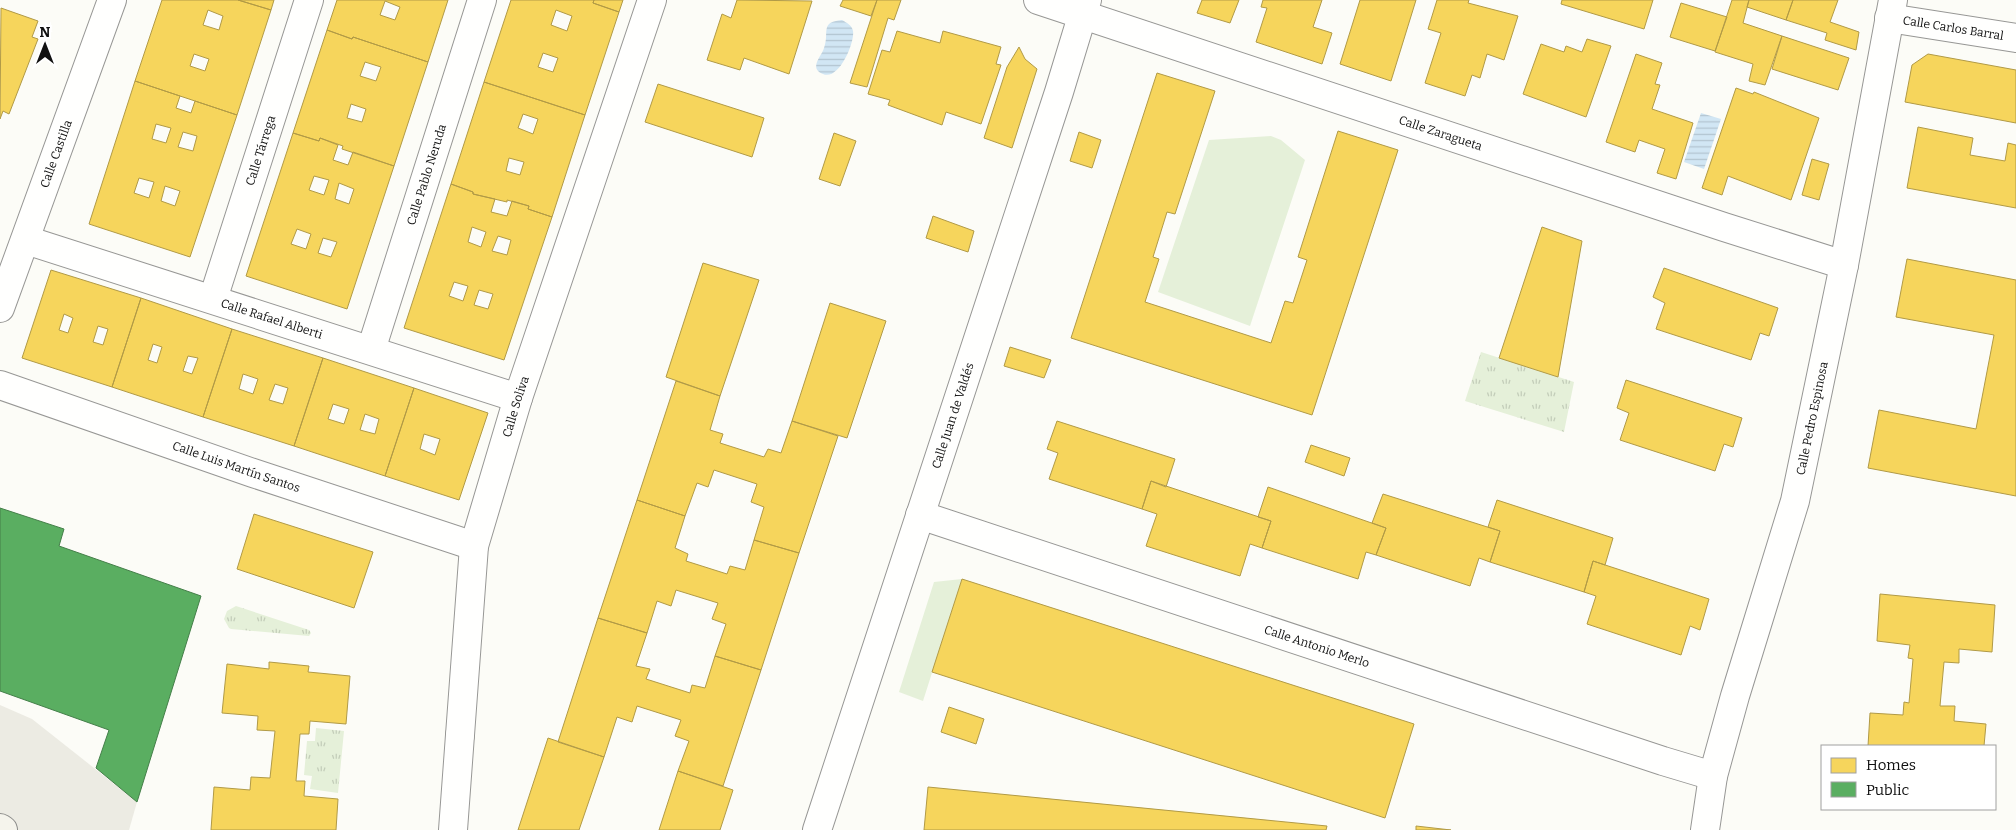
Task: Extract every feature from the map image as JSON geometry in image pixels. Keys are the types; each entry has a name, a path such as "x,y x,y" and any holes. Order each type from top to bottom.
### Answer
{"main road":[{"path":"0,828 4,830"}],"street":[{"name":"Calle Castilla","path":"0,308 6,275 26,240 112,0"},
{"name":"Calle Tárrega","path":"213,299 309,0"},
{"name":"Calle Pablo Neruda","path":"370,350 482,0"},
{"name":"Calle Soliva","path":"453,830 474,546 518,398 652,0"},
{"name":"Calle Zaragueta","path":"1038,0 1085,8 1715,224 1844,265"},
{"name":"Calle Juan de Valdés","path":"817,830 1085,8"},
{"name":"Calle Pedro Espinosa","path":"1705,830 1713,776 1735,696 1796,501 1844,265 1891,9"},
{"name":"Calle Carlos Barral","path":"1891,9 2016,38"},
{"name":"Calle Rafael Alberti","path":"26,240 518,398"},
{"name":"Calle Luis Martín Santos","path":"0,385 253,473 474,546"},
{"name":"Calle Antonio Merlo","path":"920,515 1653,758 1713,776"}],"green space":[{"path":"1271,136 1281,140 1305,160 1250,326 1158,292 1209,140"},
{"path":"1481,352 1574,382 1564,432 1465,401"},
{"path":"962,579 923,701 899,692 934,582"},
{"path":"236,606 309,630 311,633 309,636 231,629 224,619 227,611"},
{"path":"316,728 344,731 338,793 310,789 312,776 304,775 307,741 315,741"}],"shaded area":[{"path":"0,705 32,719 137,802 129,830 0,830"}],"water":[{"path":"842,20 849,24 853,31 849,51 835,72 829,75 823,74 817,69 816,65 826,43 828,26 830,23"},
{"path":"1701,113 1721,119 1704,169 1684,162"}],"building: Homes":[{"path":"162,0 238,0 271,10 237,115 135,81","holes":["208,10 223,16 219,30 203,25","194,54 209,59 205,71 190,66"]},
{"path":"238,0 274,0 271,10"},
{"path":"337,0 448,0 428,62 327,30","holes":["385,1 400,7 395,20 380,15"]},
{"path":"511,0 594,0 593,3 619,12 585,115 484,82","holes":["556,10 572,16 567,31 551,25","543,53 558,58 553,72 538,67"]},
{"path":"594,0 623,0 619,12 593,3"},
{"path":"737,0 812,1 789,74 744,58 740,70 707,60 722,14 731,18"},
{"path":"843,0 877,0 871,16 840,6"},
{"path":"877,0 901,0 894,20 888,18 867,87 850,83"},
{"path":"1202,0 1239,0 1230,23 1197,13"},
{"path":"1263,0 1322,0 1313,27 1332,33 1322,64 1256,42 1267,8 1261,7"},
{"path":"1360,0 1416,0 1391,81 1340,64"},
{"path":"1437,0 1469,0 1468,3 1518,16 1504,60 1487,54 1480,78 1472,75 1465,96 1425,83 1441,33 1428,29"},
{"path":"1562,0 1653,0 1644,29 1561,4"},
{"path":"1732,0 1749,0 1743,23 1782,36 1765,85 1749,81 1753,64 1715,52"},
{"path":"1749,0 1793,0 1786,20 1747,7"},
{"path":"1793,0 1838,0 1830,22 1859,32 1856,50 1825,40 1827,33 1786,20"},
{"path":"1681,3 1727,17 1715,51 1670,37"},
{"path":"1,8 38,21 32,37 38,39 9,114 3,111 0,119"},
{"path":"327,30 428,62 394,166 342,149 343,146 320,138 319,141 293,133","holes":["365,62 381,67 376,81 360,76","351,104 366,109 362,122 347,118"]},
{"path":"897,31 940,43 943,31 1001,47 996,64 1001,65 981,124 946,112 942,125 888,105 890,100 868,94 882,50 890,52"},
{"path":"1782,36 1849,58 1838,90 1772,69"},
{"path":"1587,39 1611,46 1586,117 1523,94 1541,44 1564,52 1566,46 1582,52"},
{"path":"1019,47 1025,59 1037,69 1012,148 984,138 1007,67"},
{"path":"1636,54 1662,63 1655,84 1660,85 1652,109 1693,123 1676,179 1657,173 1665,149 1639,140 1635,152 1606,142"},
{"path":"1928,54 2016,70 2016,123 1905,102 1912,65"},
{"path":"1157,73 1215,91 1175,214 1167,212 1153,257 1159,259 1145,302 1271,343 1285,301 1293,303 1307,260 1298,257 1338,131 1398,150 1312,415 1071,338"},
{"path":"135,81 180,96 176,108 191,113 195,101 237,115 190,257 89,224","holes":["156,124 171,128 166,143 152,139","183,132 197,136 193,151 178,147","139,178 154,182 149,198 134,193","165,186 180,191 175,206 161,201"]},
{"path":"484,82 585,115 552,217 528,209 529,206 473,194 473,192 451,184","holes":["523,114 538,119 533,134 518,128","509,158 524,162 520,175 506,171"]},
{"path":"658,84 764,118 752,157 645,122"},
{"path":"1736,88 1753,94 1754,92 1819,118 1791,200 1728,176 1722,195 1702,188"},
{"path":"1918,127 1973,138 1970,155 2005,161 2008,143 2016,145 2016,208 1907,188"},
{"path":"1079,132 1101,140 1092,168 1070,161"},
{"path":"293,133 319,141 320,138 338,145 333,160 348,165 353,152 394,166 347,309 246,276","holes":["314,176 329,180 324,195 309,190","339,183 354,189 349,204 335,199","297,229 311,234 306,249 291,244","323,238 337,242 331,257 318,253"]},
{"path":"834,133 856,141 840,186 819,179"},
{"path":"1812,159 1829,164 1819,200 1802,195"},
{"path":"451,184 473,192 473,194 495,199 491,212 507,216 512,201 529,206 528,209 552,217 504,360 404,328","holes":["472,227 486,232 481,247 468,242","498,236 511,240 507,255 492,251","454,282 468,286 463,301 449,296","479,290 493,294 488,309 474,305"]},
{"path":"933,216 974,231 968,252 926,238"},
{"path":"1542,227 1582,241 1558,377 1499,358"},
{"path":"1907,259 2016,280 2016,496 1868,468 1879,410 1976,429 1994,335 1896,317"},
{"path":"703,263 759,280 720,396 666,377"},
{"path":"1664,268 1778,308 1769,336 1760,333 1751,360 1656,329 1665,303 1653,297"},
{"path":"51,270 141,298 112,387 22,358","holes":["64,314 73,318 68,333 59,330","98,326 108,329 103,345 93,342"]},
{"path":"141,298 232,329 203,417 112,387","holes":["153,344 162,347 157,363 148,360","188,356 198,358 192,374 183,371"]},
{"path":"830,303 886,321 847,438 792,421"},
{"path":"232,329 323,358 294,446 203,417","holes":["243,374 258,379 253,394 239,389","275,384 288,388 283,404 269,400"]},
{"path":"1010,347 1051,360 1044,378 1004,366"},
{"path":"323,358 414,388 385,476 294,446","holes":["333,404 349,409 344,424 328,419","365,414 379,419 375,434 360,430"]},
{"path":"1626,380 1742,418 1733,447 1724,444 1715,471 1620,440 1629,413 1617,408"},
{"path":"676,381 720,396 710,430 723,434 720,443 764,457 768,449 781,453 792,421 838,436 799,553 754,540 764,507 751,502 757,484 714,470 708,487 697,483 685,516 637,500"},
{"path":"414,388 488,413 459,500 385,476","holes":["424,434 440,439 435,455 420,449"]},
{"path":"1057,421 1175,459 1166,487 1151,481 1142,509 1049,479 1058,453 1047,449"},
{"path":"1311,445 1350,458 1344,476 1305,462"},
{"path":"1151,481 1271,521 1262,548 1250,544 1240,576 1146,546 1157,514 1142,509"},
{"path":"1268,487 1386,528 1376,555 1366,552 1358,579 1262,548 1271,521 1258,517"},
{"path":"1383,494 1500,531 1490,562 1479,558 1470,586 1376,555 1386,528 1372,523"},
{"path":"637,500 685,516 675,548 688,554 686,561 727,574 730,566 745,570 754,540 799,553 761,670 715,656 726,624 712,619 718,603 676,590 671,606 657,601 647,633 598,618"},
{"path":"1497,500 1613,538 1605,565 1593,561 1584,592 1490,562 1500,531 1488,527"},
{"path":"254,514 373,552 354,608 237,569"},
{"path":"1593,561 1709,599 1700,630 1690,626 1681,655 1587,624 1596,596 1584,592"},
{"path":"962,579 1414,724 1385,818 932,672"},
{"path":"1880,594 1995,605 1992,652 1959,649 1959,663 1944,662 1940,706 1955,706 1954,721 1986,724 1984,745 1868,745 1870,713 1903,715 1904,702 1909,703 1913,659 1908,658 1910,645 1877,641"},
{"path":"598,618 647,633 636,666 650,669 646,679 690,693 692,685 705,688 715,656 761,670 723,786 678,771 689,741 675,736 681,720 637,706 632,722 617,717 604,757 558,742"},
{"path":"269,662 309,666 308,672 350,676 346,724 310,721 309,734 300,734 296,781 305,781 304,796 338,799 336,830 211,830 214,787 250,790 251,777 270,778 275,731 257,730 258,716 222,713 227,664 269,669"},
{"path":"949,707 984,719 976,744 941,732"},
{"path":"548,738 604,757 579,830 518,830"},
{"path":"678,771 733,790 720,830 659,830"},
{"path":"928,787 1327,826 1326,830 924,830"},
{"path":"1416,826 1451,830 1416,830"}],"building: Public":[{"path":"0,508 64,529 59,546 201,596 137,802 96,768 109,730 0,691"}]}
